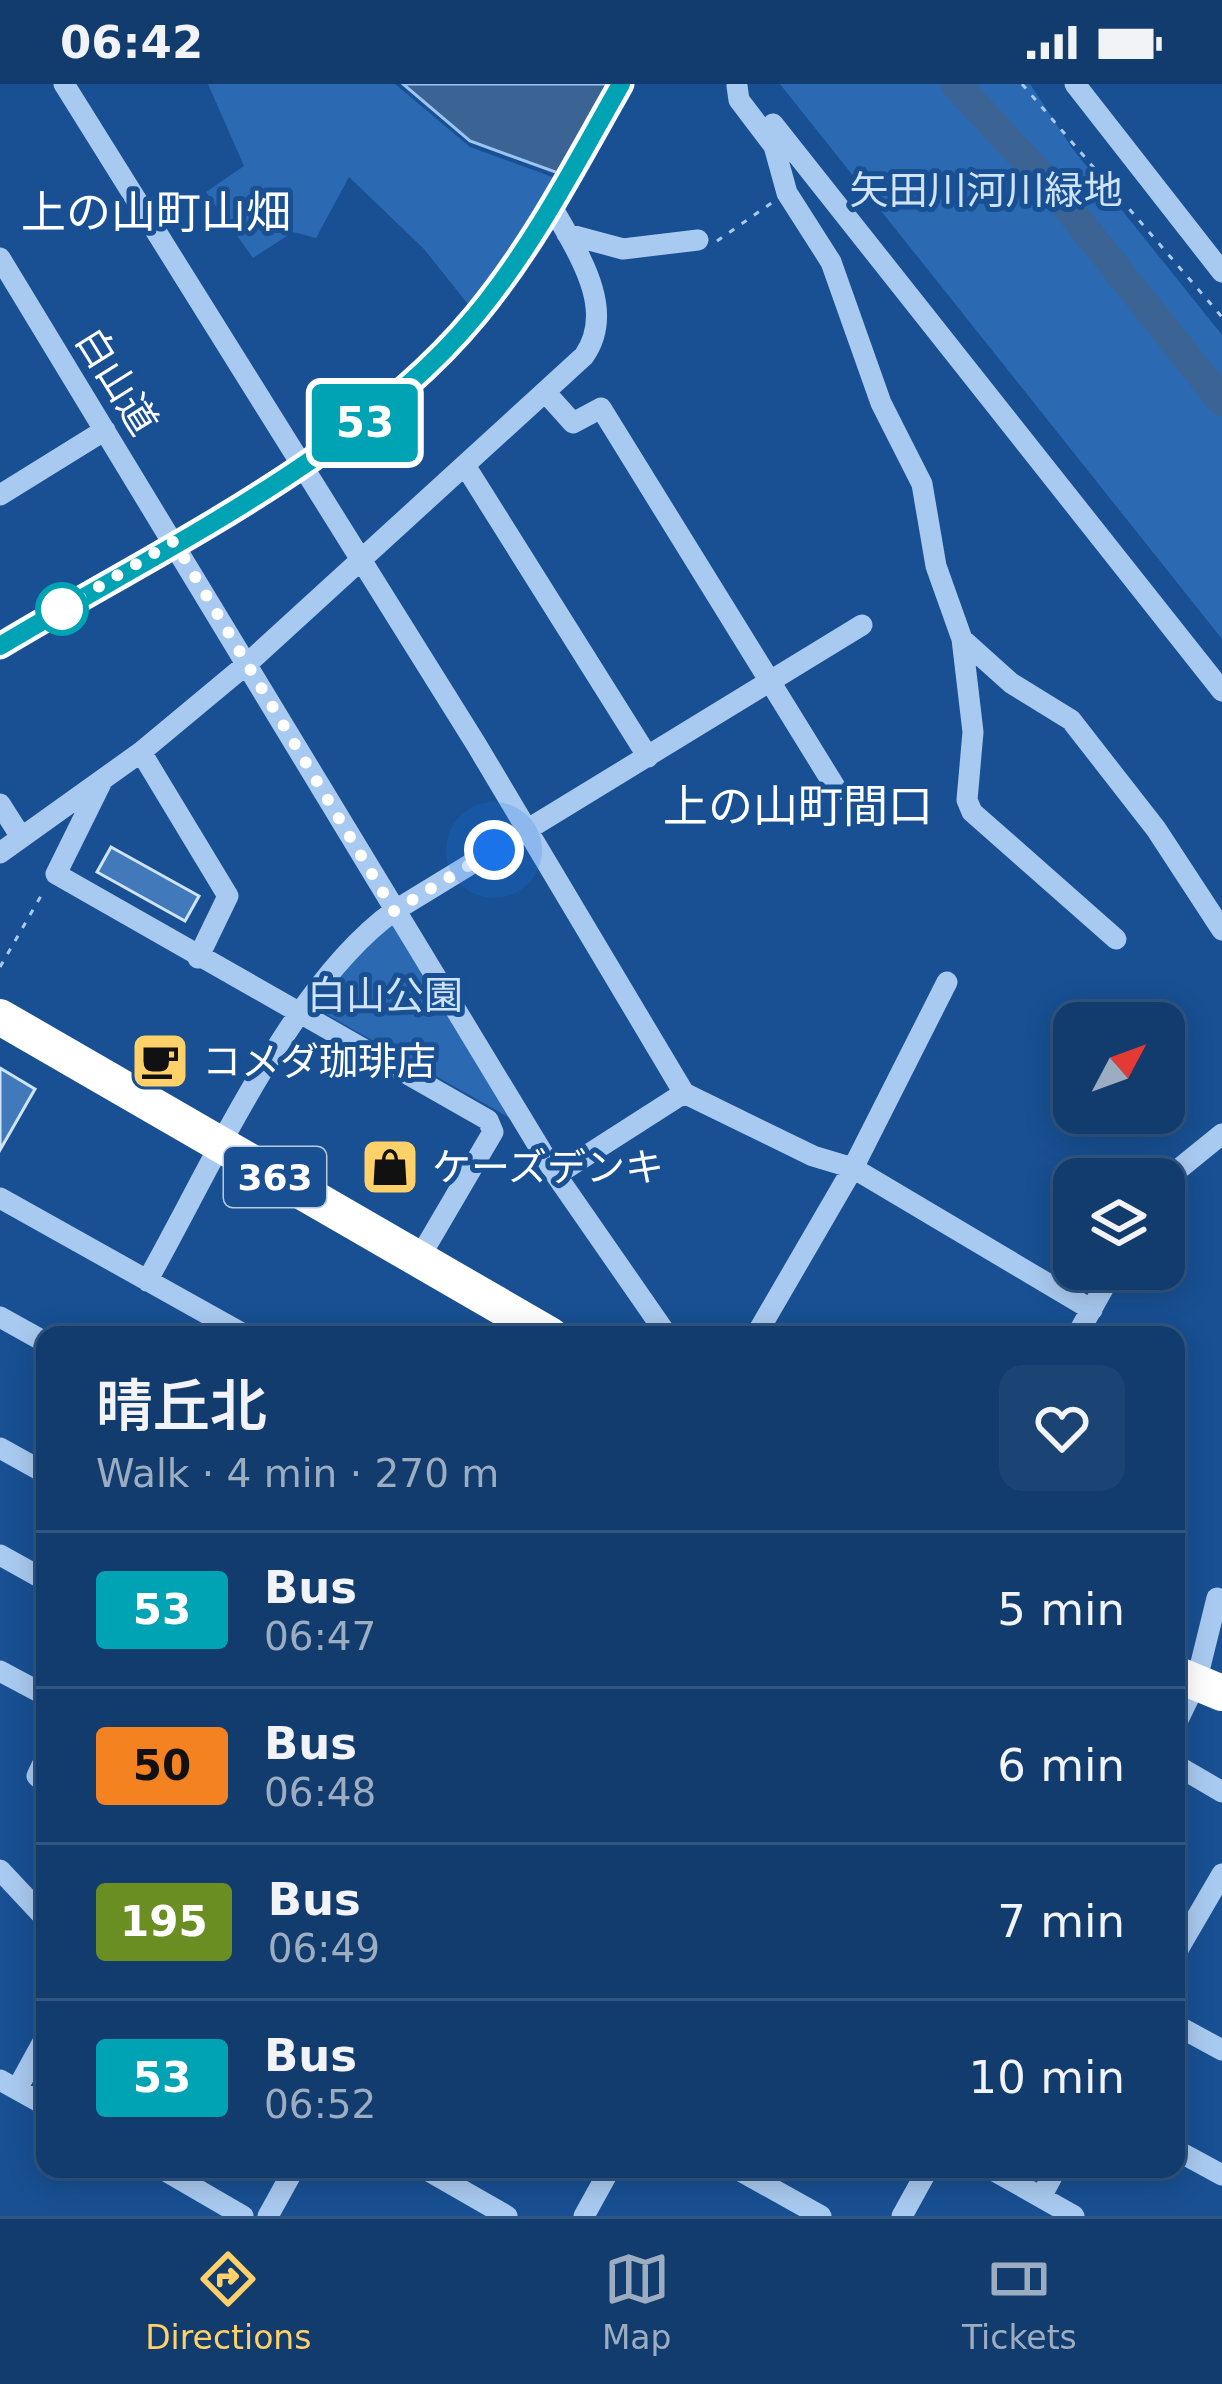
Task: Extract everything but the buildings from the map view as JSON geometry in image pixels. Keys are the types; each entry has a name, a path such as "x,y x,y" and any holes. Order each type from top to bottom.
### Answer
{"highway":[{"name":"363","path":"0,1017 534,1326"}],"street":[{"path":"64,84 528,830 684,1093 813,1156 853,1168 1092,1310"},
{"path":"0,646 362,425 460,333 523,253 621,84"},
{"path":"1076,84 1222,272"},
{"path":"736,85 739,100 774,146 787,193 831,262 881,403 922,484 936,566 962,639 973,732 967,800 972,812 1116,939"},
{"path":"736,85 1222,691"},
{"path":"0,853 141,752 248,663 584,356 599,321 590,284 551,205"},
{"path":"567,234 623,249 698,240"},
{"name":"白山道","path":"0,258 556,1175 661,1326"},
{"path":"546,393 573,423 602,408 837,790"},
{"path":"1,493 105,430"},
{"path":"466,467 648,757"},
{"path":"147,1281 333,964 394,911 862,625"},
{"path":"962,639 1011,683 1071,720 1156,829 1222,930"},
{"path":"141,752 227,896 198,958"},
{"path":"105,776 60,876 488,1120 493,1132 418,1260"},
{"path":"0,804 21,837"},
{"path":"761,1326 853,1168 947,982"},
{"path":"556,1175 684,1093"},
{"path":"1185,1164 1222,1134"},
{"path":"0,1198 229,1326"},
{"path":"1083,1326 1103,1290"},
{"path":"0,1317 36,1337"},
{"path":"0,1448 36,1468"},
{"path":"0,1555 36,1575"},
{"path":"1198,1683 1217,1598"},
{"path":"0,1672 36,1690"},
{"path":"1185,1770 1222,1792"},
{"path":"0,1870 36,1908"},
{"path":"1185,1938 1222,1874"},
{"path":"1185,2030 1222,2050"},
{"path":"36,2049 8,2084 36,2100"},
{"path":"1185,2155 1222,2175"},
{"path":"178,2178 243,2216"},
{"path":"268,2216 289,2178"},
{"path":"441,2178 507,2216"},
{"path":"584,2216 605,2178"},
{"path":"753,2178 821,2216"},
{"path":"902,2216 923,2178"},
{"path":"1007,2178 1074,2216"},
{"path":"1041,2197 1051,2178"}],"path":[{"path":"1022,84 1222,317"},
{"path":"698,240 719,241 787,193"},
{"path":"0,968 48,884 60,876"}],"green space":[{"path":"208,84 395,84 470,147 555,178 471,308 424,249 349,177 316,238 293,232 253,258 206,192 244,166"},
{"name":"矢田川河川緑地","path":"780,84 1030,84 1072,148 1222,335 1222,639"},
{"name":"白山公園","path":"392,918 510,1118 317,1009 339,970"}],"shaded area":[{"path":"403,84 608,84 558,173 470,141"}],"waterway":[{"path":"956,84 1056,193 1222,401"}],"bus line":[{"name":"53","path":"0,646 331,448 415,380 474,317 523,253 621,84"}],"place":[{"name":"コメダ珈琲店","path":"160,1061"},
{"name":"ケーズデンキ","path":"390,1167"}],"district":[{"name":"上の山町山畑","path":"156,212"},
{"name":"上の山町間口","path":"798,806"}],"route":[{"path":"62,609 174,541 394,911 494,850"}]}
